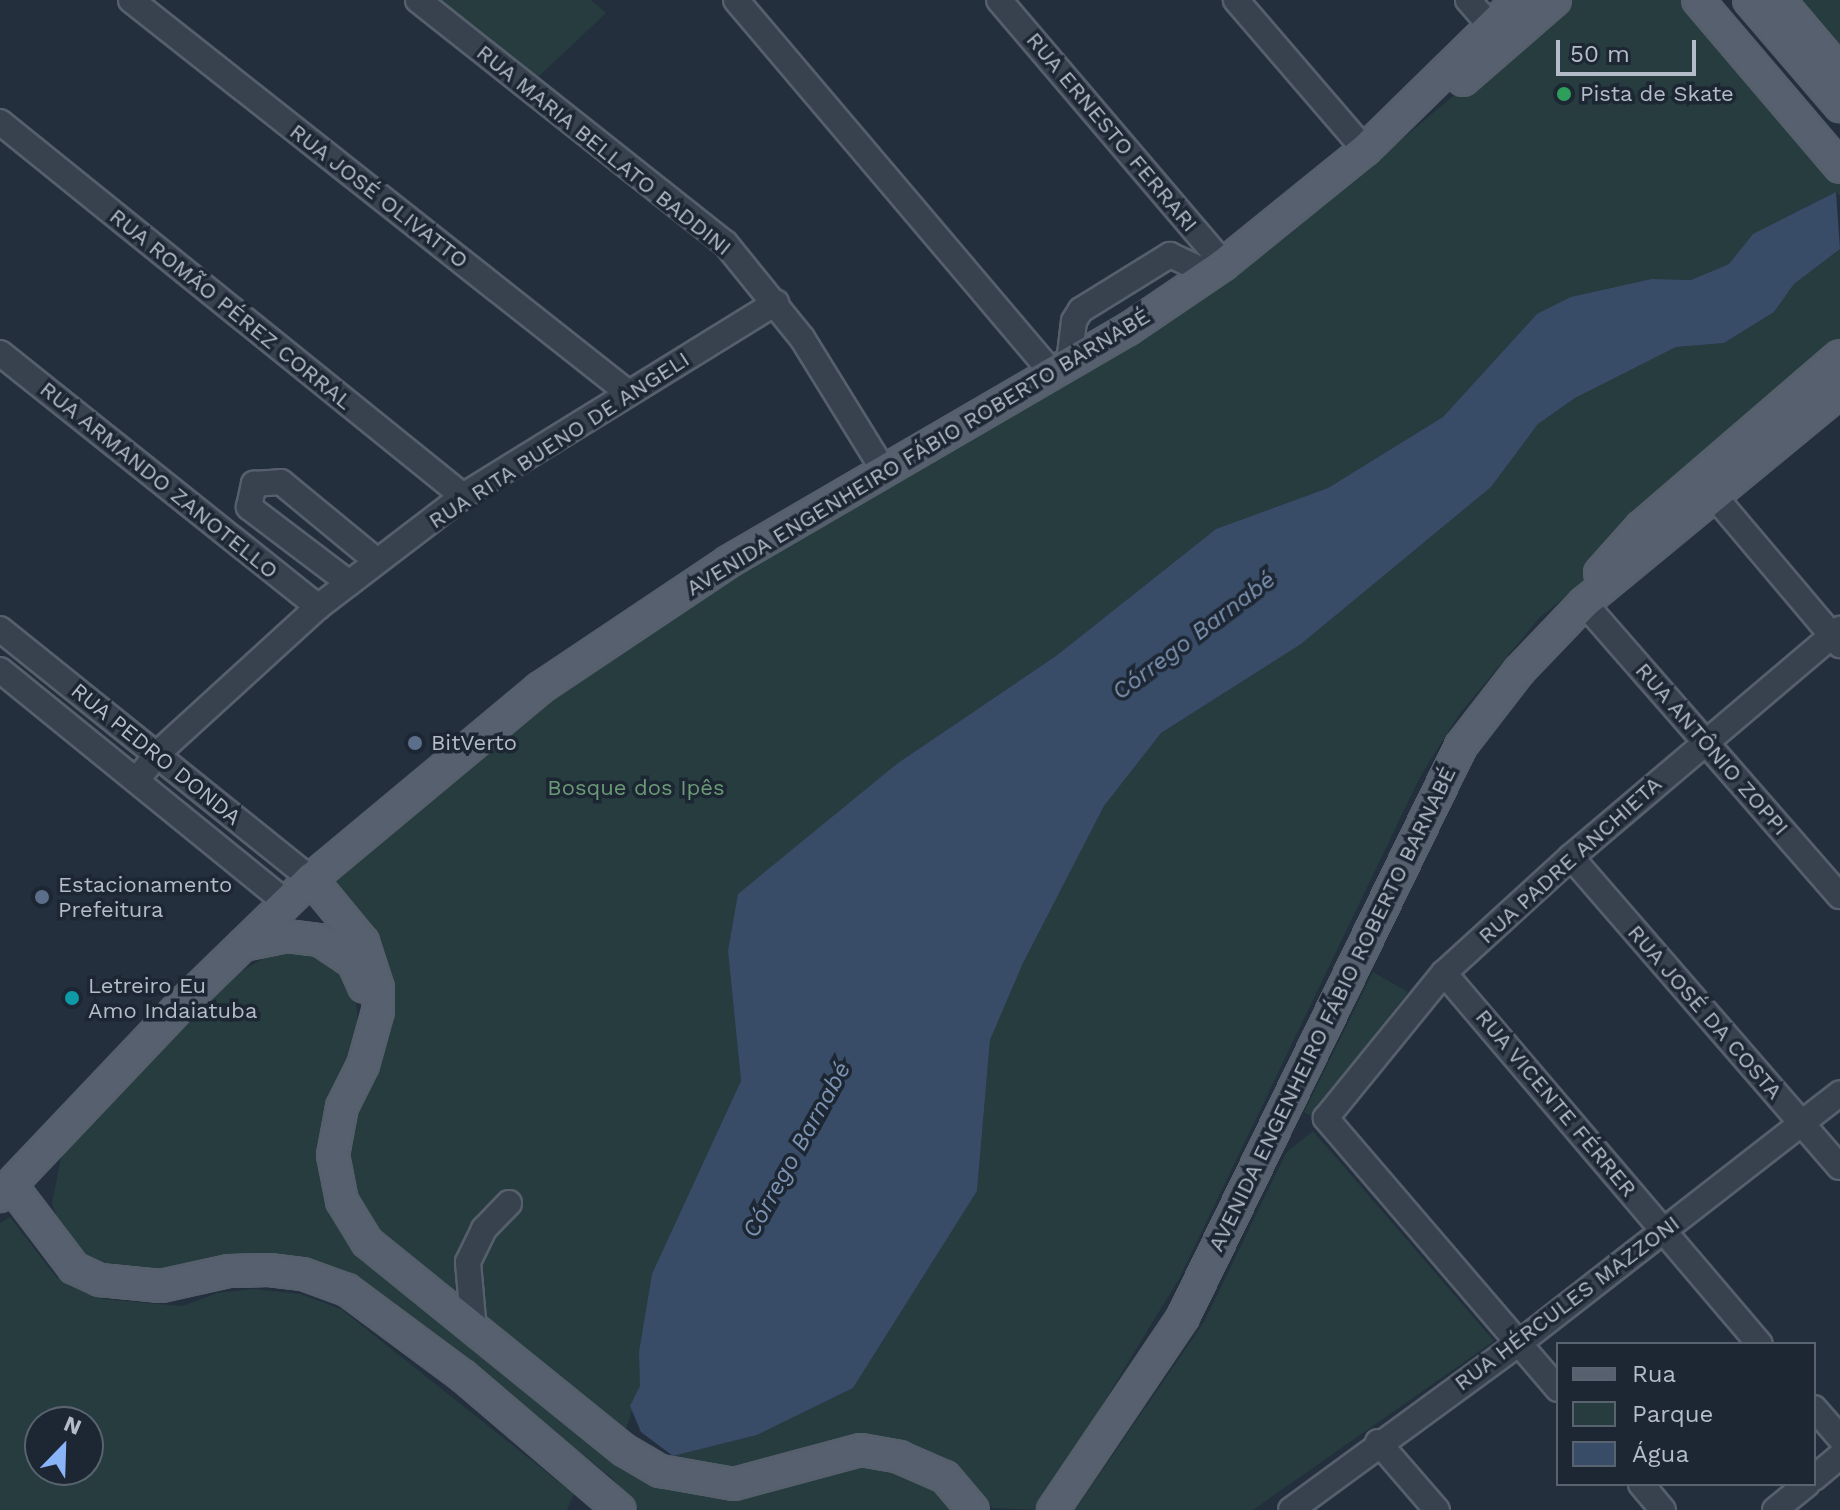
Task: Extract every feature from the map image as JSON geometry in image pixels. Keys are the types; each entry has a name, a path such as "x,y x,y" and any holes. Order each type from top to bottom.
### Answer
{"main road":[{"name":"AVENIDA ENGENHEIRO FÁBIO ROBERTO BARNABÉ","path":"5,1190 311,879 540,688 728,562 1127,330 1216,269 1365,150 1493,29 1518,0"},
{"path":"1430,90 1468,79 1555,0"},
{"path":"1698,0 1840,167"},
{"path":"1720,0 1840,139"},
{"path":"1749,0 1840,106"},
{"path":"1779,0 1840,72"},
{"path":"1584,603 1630,537 1840,356"},
{"name":"AVENIDA ENGENHEIRO FÁBIO ROBERTO BARNABÉ","path":"1053,1510 1183,1317 1448,768 1519,671 1584,603 1840,392"},
{"path":"311,879 344,916 371,962 378,1011 335,1130 335,1181 342,1201 367,1242 624,1450 660,1471 734,1484 861,1450 899,1457 945,1477 973,1510"},
{"path":"243,945 287,936 320,940 345,954 361,976 371,1037"},
{"path":"5,1190 74,1268 100,1280 161,1286 229,1271 269,1270 303,1274 347,1290 463,1376 620,1510"}],"street":[{"name":"RUA JOSÉ OLIVATTO","path":"131,0 627,392"},
{"name":"RUA MARIA BELLATO BADDINI","path":"418,0 725,243 776,303 884,471"},
{"path":"736,0 1061,367"},
{"name":"RUA ERNESTO FERRARI","path":"999,0 1216,269"},
{"path":"1236,0 1365,150"},
{"path":"1468,0 1493,29"},
{"name":"RUA ROMÃO PÉREZ CORRAL","path":"0,122 463,496"},
{"path":"1061,367 1074,321 1081,310 1170,255 1216,269"},
{"name":"RUA RITA BUENO DE ANGELI","path":"137,780 157,754 318,607 463,496 627,392 776,303"},
{"name":"RUA ARMANDO ZANOTELLO","path":"0,353 318,607"},
{"path":"349,583 249,507 254,484 281,482 377,561"},
{"path":"1715,497 1837,637"},
{"name":"RUA ANTÔNIO ZOPPI","path":"1584,603 1840,896"},
{"name":"RUA PEDRO DONDA","path":"0,629 311,879"},
{"name":"RUA PADRE ANCHIETA","path":"1518,1344 1326,1118 1444,973 1571,857 1705,742 1837,637"},
{"name":"RUA PEDRO DONDA","path":"0,670 287,903"},
{"name":"RUA JOSÉ DA COSTA","path":"1571,857 1840,1167"},
{"name":"RUA VICENTE FÉRRER","path":"1444,973 1758,1342"},
{"name":"RUA HÉRCULES MAZZONI","path":"1291,1510 1378,1442 1518,1344 1840,1093"},
{"path":"474,1331 474,1283 468,1262 484,1229 509,1203"},
{"path":"1518,1344 1556,1387"},
{"path":"1816,1410 1840,1438"},
{"path":"1378,1442 1437,1510"},
{"path":"1816,1476 1840,1456"},
{"path":"1643,1486 1663,1510"},
{"path":"1775,1510 1805,1486"}],"green space":[{"path":"436,0 591,0 606,13 535,80"},
{"name":"Bosque dos Ipês","path":"1567,0 1688,0 1840,178 1840,196 1836,192 1753,234 1729,264 1691,280 1652,279 1537,314 1443,417 1328,488 1216,529 1056,656 898,763 728,951 741,1081 645,1320 640,1386 625,1432 374,1230 353,1193 347,1155 352,1123 382,1042 329,879 526,715 735,566 1066,380 1285,238"},
{"path":"1787,0 1840,0 1840,63"},
{"path":"1840,249 1840,342 1588,579 1539,618 1458,716 1420,777 1179,1279 1038,1510 993,1508 949,1468 866,1437 825,1442 750,1468 711,1469 673,1456 757,1435 853,1388 977,1191 990,1040 1023,963 1104,806 1161,733 1301,644 1491,487 1538,424 1575,398 1676,347 1724,343 1774,312 1794,284"},
{"path":"303,946 354,972 358,1027 327,1200 342,1233 366,1259 647,1480 724,1499 764,1492 846,1464 897,1468 932,1485 957,1510 639,1510 612,1478 391,1302 349,1275 277,1256 239,1254 169,1271 127,1272 85,1257 61,1230 52,1203 63,1148 230,978 279,949"},
{"path":"1373,972 1408,992 1313,1117 1304,1112"},
{"path":"1313,1131 1494,1341 1253,1510 1075,1510 1204,1322 1286,1153"},
{"path":"10,1217 57,1278 102,1299 183,1306 217,1293 255,1289 300,1294 341,1309 574,1494 567,1510 0,1510 0,1223"}],"water":[{"name":"Córrego Barnabé","path":"1836,192 1840,249 1794,284 1774,312 1724,343 1676,347 1575,398 1538,424 1491,487 1301,644 1161,733 1104,806 1023,963 990,1040 977,1191 853,1388 757,1435 673,1456 641,1432 630,1406 640,1386 639,1352 652,1274 741,1081 728,951 738,894 898,763 1056,656 1216,529 1328,488 1443,417 1537,314 1571,297 1652,279 1691,280 1729,264 1753,234"}],"place":[{"name":"Pista de Skate","path":"1564,94"},
{"name":"BitVerto","path":"415,743"},
{"name":"Estacionamento Prefeitura","path":"42,897"},
{"name":"Letreiro Eu Amo Indaiatuba","path":"72,998"}]}
